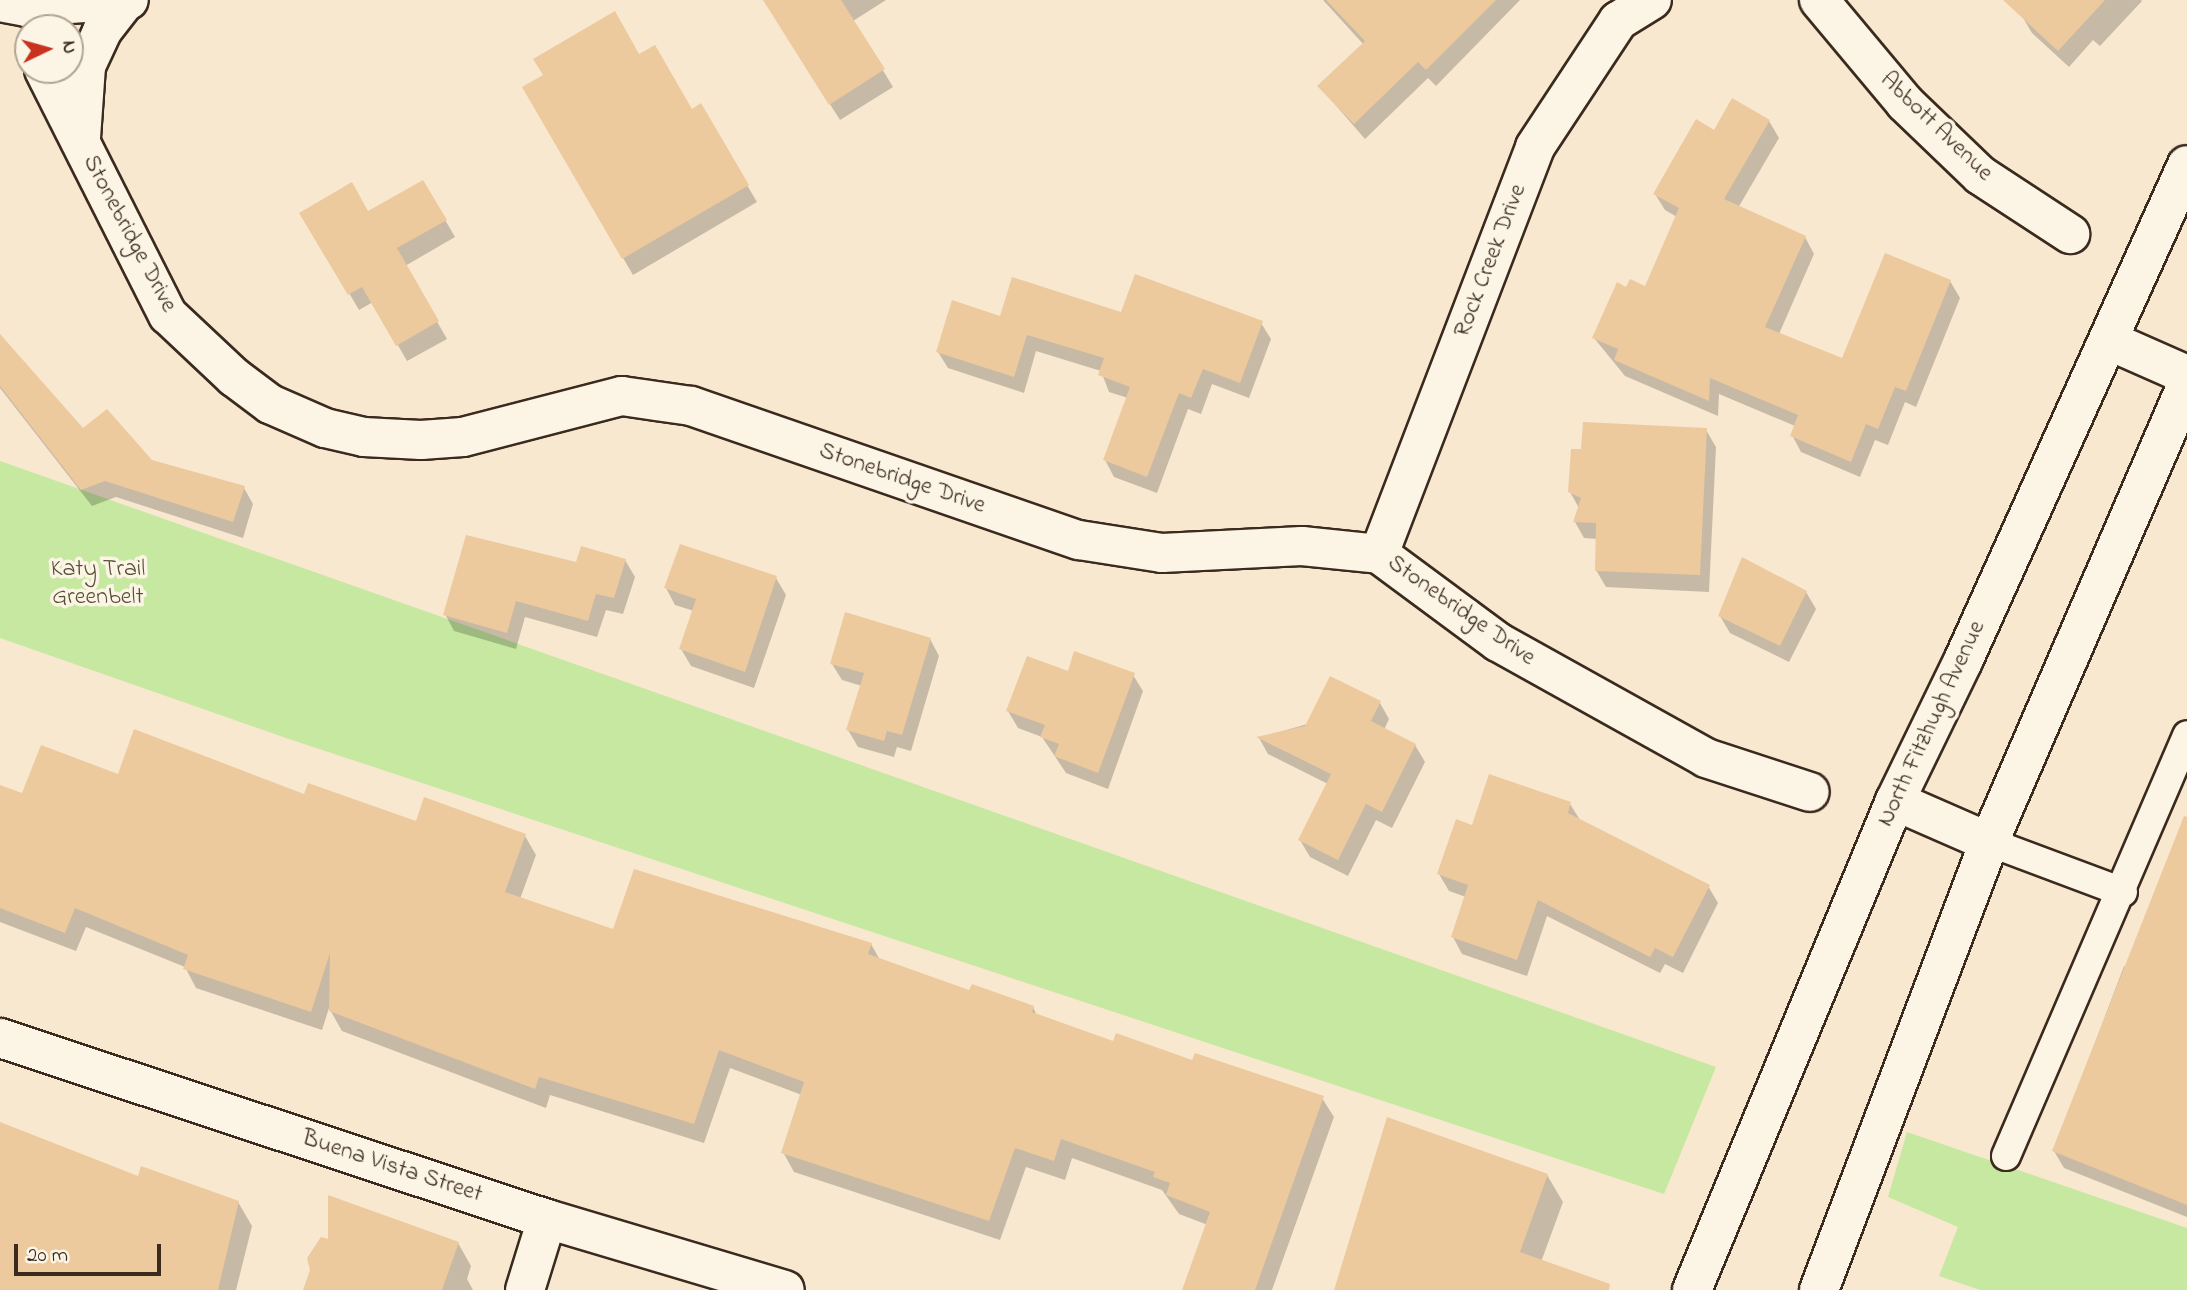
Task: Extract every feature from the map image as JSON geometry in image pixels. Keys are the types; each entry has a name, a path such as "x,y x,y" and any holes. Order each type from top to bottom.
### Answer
{"street":[{"name":"Rock Creek Drive","path":"1379,554 1535,147 1618,21 1652,0"},
{"name":"Abbott Avenue","path":"1819,0 1905,103 1980,175 2070,234"},
{"name":"Stonebridge Drive","path":"81,144 86,66 102,32 127,1"},
{"path":"6,3 78,6 127,1"},
{"name":"Stonebridge Drive","path":"51,84 168,315 261,397 325,428 375,438 463,437 622,397 691,406 1079,540 1162,552 1302,547 1379,554 1498,642 1706,758 1810,792"},
{"name":"North Fitzhugh Avenue","path":"1692,1290 1895,801 2110,341 2187,165"},
{"path":"2110,341 2187,375"},
{"path":"1819,1290 1989,842 2187,385"},
{"path":"1895,801 1989,842"},
{"name":"Buena Vista Street","path":"0,1038 547,1219 785,1290"},
{"path":"525,1290 547,1219"}],"lane":[{"path":"2006,1156 2123,892 2187,734"},
{"path":"1989,842 2123,892"}],"green space":[{"name":"Katy Trail Greenbelt","path":"0,461 1716,1067 1664,1194 286,738 0,638"},
{"path":"1907,1132 2187,1228 2187,1290 1980,1290 1939,1276 1958,1227 1888,1197"}],"building":[{"path":"763,0 841,0 885,69 829,105"},
{"path":"1326,0 1496,0 1426,70 1418,62 1354,124 1317,86 1365,41"},
{"path":"2003,0 2105,0 2058,51"},
{"path":"615,11 639,54 655,45 692,109 701,103 749,185 622,259 522,87 543,75 533,59"},
{"path":"1732,98 1770,120 1724,199 1806,236 1765,327 1842,358 1885,253 1951,280 1906,391 1895,387 1878,429 1866,424 1851,462 1790,436 1798,415 1710,378 1709,401 1614,360 1618,349 1592,338 1617,282 1626,287 1630,279 1645,286 1679,208 1653,194 1696,119 1714,130"},
{"path":"423,180 447,220 397,248 439,321 396,346 362,287 348,295 299,213 352,182 368,211"},
{"path":"1135,274 1263,321 1240,383 1203,369 1191,398 1179,393 1147,477 1103,460 1130,387 1098,375 1104,358 1027,335 1014,377 936,352 952,300 1000,316 1012,277 1121,312"},
{"path":"0,334 83,428 107,409 152,460 245,486 233,522 105,481 81,490 0,386"},
{"path":"1583,422 1707,428 1700,575 1595,571 1596,523 1573,522 1581,498 1568,492 1571,449 1581,449"},
{"path":"466,535 576,562 581,546 626,559 614,598 596,594 588,621 516,601 507,633 443,615"},
{"path":"680,544 777,576 745,672 679,649 696,599 664,588"},
{"path":"1742,557 1807,591 1780,646 1718,616"},
{"path":"845,612 931,638 902,735 887,731 884,741 846,730 864,673 830,664"},
{"path":"1074,651 1135,673 1098,773 1054,756 1059,744 1040,737 1045,725 1006,711 1027,656 1068,671"},
{"path":"1330,676 1381,701 1371,721 1416,744 1382,812 1366,804 1338,860 1298,840 1331,774 1256,737 1305,726"},
{"path":"134,729 304,794 308,783 416,821 424,797 526,834 505,892 613,929 634,869 872,943 868,954 969,990 972,984 1034,1006 1032,1012 1113,1041 1116,1033 1192,1060 1195,1053 1324,1096 1255,1290 1182,1290 1210,1212 1166,1195 1170,1183 1153,1177 1155,1172 1061,1139 1054,1161 1015,1148 989,1221 781,1153 804,1082 719,1050 694,1124 539,1077 535,1089 329,1011 330,953 311,1012 183,969 188,955 75,908 65,933 0,908 0,785 22,793 41,745 118,774"},
{"path":"1489,774 1571,802 1568,813 1710,885 1673,957 1655,948 1650,957 1538,900 1517,960 1451,937 1468,885 1437,874 1456,819 1472,825"},
{"path":"2184,816 2187,817 2187,1205 2052,1151"},
{"path":"1387,1117 1548,1174 1520,1252 1610,1284 1609,1290 1334,1290"},
{"path":"0,1122 138,1176 141,1166 239,1201 218,1290 0,1290"},
{"path":"328,1195 459,1242 442,1290 303,1290 310,1270 307,1258 321,1237 328,1239"}]}
